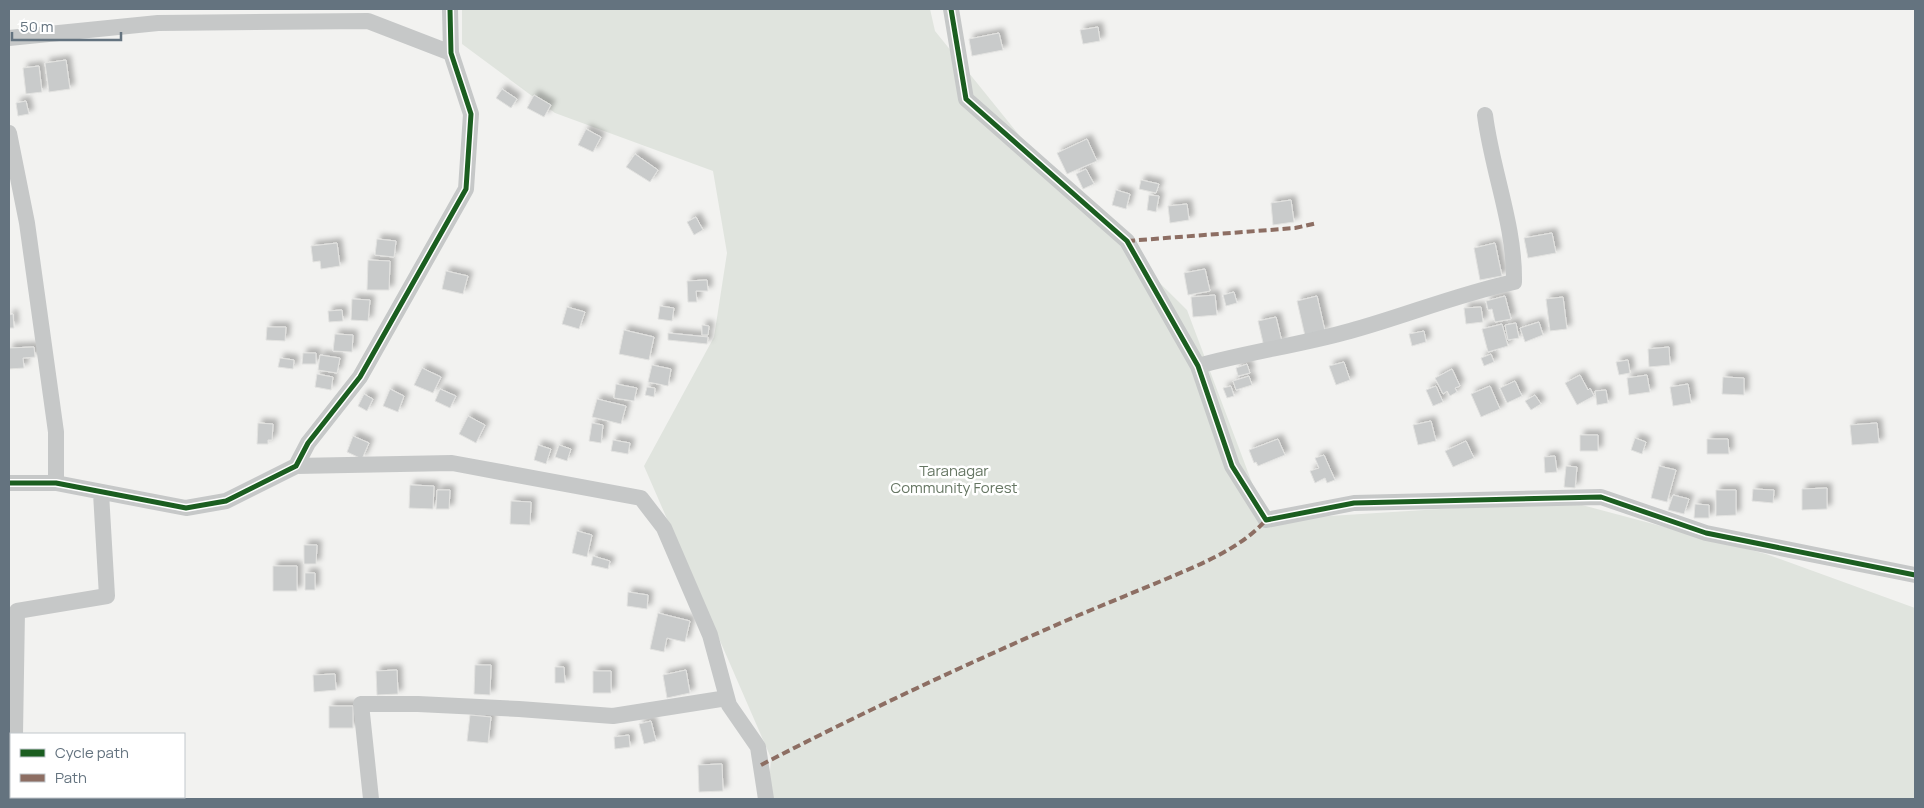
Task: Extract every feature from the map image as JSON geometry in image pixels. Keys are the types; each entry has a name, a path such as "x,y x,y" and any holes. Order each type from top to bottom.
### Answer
{"street":[{"path":"296,466 308,443 360,377 466,189 471,114 451,53 450,9"},
{"path":"952,9 966,100 1127,241 1198,366 1232,466 1266,520 1354,503 1601,497 1706,533 1915,575"},
{"path":"9,38 158,22 368,21 451,53"},
{"path":"1198,366 1348,332 1444,303 1477,290 1514,282 1513,250 1503,197 1488,140 1485,115"},
{"path":"9,133 27,223 55,423 56,483"},
{"path":"9,483 56,483 186,508 226,500 296,466 452,463 641,498 664,528 710,635 729,705 758,747 766,799"},
{"path":"15,733 17,611 107,596 101,493"},
{"path":"371,799 361,704 492,708 613,716 727,698"}],"green space":[{"name":"Taranagar Community Forest","path":"462,9 930,9 935,31 1053,177 1187,310 1266,520 1567,501 1766,554 1915,608 1915,799 768,799 771,758 644,466 714,337 727,253 713,171 555,113 462,44"}],"building":[{"path":"1098,27 1100,41 1083,44 1080,30"},
{"path":"999,33 1003,50 972,56 969,39"},
{"path":"66,60 70,89 49,92 45,63"},
{"path":"39,66 42,92 26,94 23,68"},
{"path":"502,89 517,99 511,108 496,98"},
{"path":"534,95 551,105 544,117 527,108"},
{"path":"26,101 29,114 18,116 16,103"},
{"path":"586,129 601,137 593,152 578,145"},
{"path":"1087,139 1097,161 1067,174 1057,153"},
{"path":"635,154 658,170 650,182 626,167"},
{"path":"1086,169 1094,184 1083,189 1076,174"},
{"path":"1141,180 1159,184 1156,193 1139,189"},
{"path":"1116,190 1130,194 1126,209 1112,205"},
{"path":"1149,195 1159,196 1156,212 1147,210"},
{"path":"1291,200 1294,222 1273,225 1271,203"},
{"path":"1187,204 1189,220 1170,223 1168,206"},
{"path":"696,217 703,230 694,235 687,222"},
{"path":"1552,233 1556,253 1528,258 1524,238"},
{"path":"377,239 396,241 394,257 375,255"},
{"path":"337,243 340,266 321,269 320,261 313,262 311,246"},
{"path":"1495,243 1502,276 1480,280 1474,248"},
{"path":"368,260 390,261 389,290 367,290"},
{"path":"1205,269 1210,291 1188,295 1184,273"},
{"path":"446,271 468,276 463,294 442,289"},
{"path":"707,280 708,291 696,291 697,302 688,302 687,281"},
{"path":"1234,292 1237,303 1226,306 1223,295"},
{"path":"1215,295 1217,315 1193,317 1191,297"},
{"path":"1317,296 1325,331 1305,336 1297,301"},
{"path":"1505,296 1511,319 1495,322 1492,309 1488,310 1486,301"},
{"path":"1563,297 1567,329 1550,331 1546,299"},
{"path":"352,299 370,300 368,321 351,320"},
{"path":"660,306 674,308 672,321 658,319"},
{"path":"567,307 585,312 579,329 562,324"},
{"path":"1481,307 1483,322 1466,324 1464,308"},
{"path":"342,310 343,321 329,322 328,311"},
{"path":"13,314 14,328 9,328 9,315"},
{"path":"1276,317 1282,342 1264,347 1258,321"},
{"path":"1539,322 1543,335 1525,342 1520,328"},
{"path":"1516,323 1519,338 1508,340 1505,325"},
{"path":"1502,324 1508,346 1488,352 1482,329"},
{"path":"702,325 709,326 708,335 702,335"},
{"path":"267,327 286,327 285,341 266,340"},
{"path":"624,330 654,337 649,360 619,354"},
{"path":"1424,331 1426,342 1412,346 1409,334"},
{"path":"668,333 708,337 707,344 668,340"},
{"path":"335,334 353,335 352,352 333,351"},
{"path":"34,347 35,357 23,358 24,368 9,369 9,348"},
{"path":"1669,347 1670,365 1649,367 1648,349"},
{"path":"303,353 316,353 316,364 302,364"},
{"path":"1491,354 1494,362 1484,366 1481,358"},
{"path":"320,355 340,358 337,373 318,370"},
{"path":"280,358 294,360 293,369 278,367"},
{"path":"1628,360 1630,373 1619,375 1616,362"},
{"path":"1344,362 1350,380 1336,385 1329,366"},
{"path":"1247,364 1250,373 1238,376 1236,368"},
{"path":"652,365 671,369 668,386 648,382"},
{"path":"422,368 441,377 433,393 414,385"},
{"path":"1452,369 1460,386 1455,388 1457,392 1450,396 1447,391 1443,394 1435,378"},
{"path":"317,374 333,377 331,390 315,387"},
{"path":"1580,375 1588,390 1590,388 1594,396 1577,405 1565,383"},
{"path":"1647,375 1650,392 1629,395 1627,378"},
{"path":"1249,376 1252,385 1236,390 1233,381"},
{"path":"1723,377 1744,378 1744,395 1722,394"},
{"path":"1515,381 1522,396 1507,403 1500,388"},
{"path":"616,384 637,388 634,401 614,398"},
{"path":"1688,384 1691,403 1673,406 1670,387"},
{"path":"1231,386 1234,396 1227,398 1223,388"},
{"path":"1436,386 1443,402 1433,406 1426,390"},
{"path":"1490,386 1500,409 1481,417 1471,394"},
{"path":"647,387 655,388 654,397 645,395"},
{"path":"390,389 404,396 398,412 383,406"},
{"path":"440,389 456,396 450,408 435,401"},
{"path":"1606,390 1608,403 1597,405 1595,391"},
{"path":"364,394 373,399 367,411 358,406"},
{"path":"1535,395 1541,404 1531,410 1525,401"},
{"path":"597,399 626,406 621,424 592,417"},
{"path":"468,416 485,425 476,443 459,434"},
{"path":"1431,421 1436,441 1418,445 1413,425"},
{"path":"258,423 273,424 272,440 268,440 268,444 257,444"},
{"path":"592,423 603,425 601,443 589,441"},
{"path":"1877,423 1879,443 1852,445 1850,425"},
{"path":"1580,435 1598,435 1598,451 1580,451"},
{"path":"353,436 369,443 362,459 347,452"},
{"path":"1635,438 1646,442 1642,454 1631,450"},
{"path":"1278,439 1285,455 1258,466 1256,462 1254,463 1249,450"},
{"path":"1707,439 1728,439 1729,454 1707,454"},
{"path":"613,440 630,443 628,454 611,451"},
{"path":"1466,441 1474,458 1453,467 1445,451"},
{"path":"538,445 551,449 546,464 534,460"},
{"path":"559,445 571,449 567,461 555,457"},
{"path":"1324,455 1335,480 1327,483 1325,478 1315,483 1310,471 1319,468 1315,458"},
{"path":"1555,456 1557,472 1545,473 1544,457"},
{"path":"1566,466 1577,467 1575,488 1564,487"},
{"path":"1659,466 1676,470 1667,502 1651,498"},
{"path":"410,485 434,486 433,509 409,508"},
{"path":"1827,488 1827,509 1802,510 1802,489"},
{"path":"1753,489 1774,490 1773,503 1752,501"},
{"path":"437,490 450,490 449,509 436,509"},
{"path":"1716,490 1736,490 1736,515 1716,516"},
{"path":"1673,495 1689,499 1684,514 1668,510"},
{"path":"511,501 531,502 530,525 510,524"},
{"path":"1695,504 1709,505 1709,518 1694,518"},
{"path":"577,531 592,535 587,557 572,553"},
{"path":"304,545 317,545 316,564 304,564"},
{"path":"593,556 610,561 608,569 591,565"},
{"path":"273,566 297,566 297,591 273,591"},
{"path":"305,573 315,573 315,590 305,590"},
{"path":"628,592 648,595 647,609 627,606"},
{"path":"658,613 690,621 685,642 667,638 664,652 650,649"},
{"path":"475,665 491,665 490,695 474,694"},
{"path":"555,667 564,667 565,683 555,683"},
{"path":"397,670 398,694 377,695 376,671"},
{"path":"686,670 690,693 667,698 663,675"},
{"path":"593,671 611,671 611,693 593,693"},
{"path":"335,674 336,690 314,692 313,675"},
{"path":"329,706 353,706 353,728 329,728"},
{"path":"470,715 491,717 488,743 467,741"},
{"path":"651,721 656,741 644,744 639,724"},
{"path":"629,735 630,747 615,749 614,737"},
{"path":"722,764 723,791 699,792 698,765"}],"marked path":[{"path":"1127,241 1295,228 1317,223"},
{"path":"761,765 839,725 958,669 1219,555 1244,539 1266,520"}],"cycle path":[{"path":"9,483 56,483 186,508 226,501 296,466 308,443 360,377 466,189 471,114 451,53 450,9"},
{"path":"951,9 966,99 1127,241 1198,366 1232,466 1266,520 1354,503 1601,497 1706,533 1915,575"}]}
